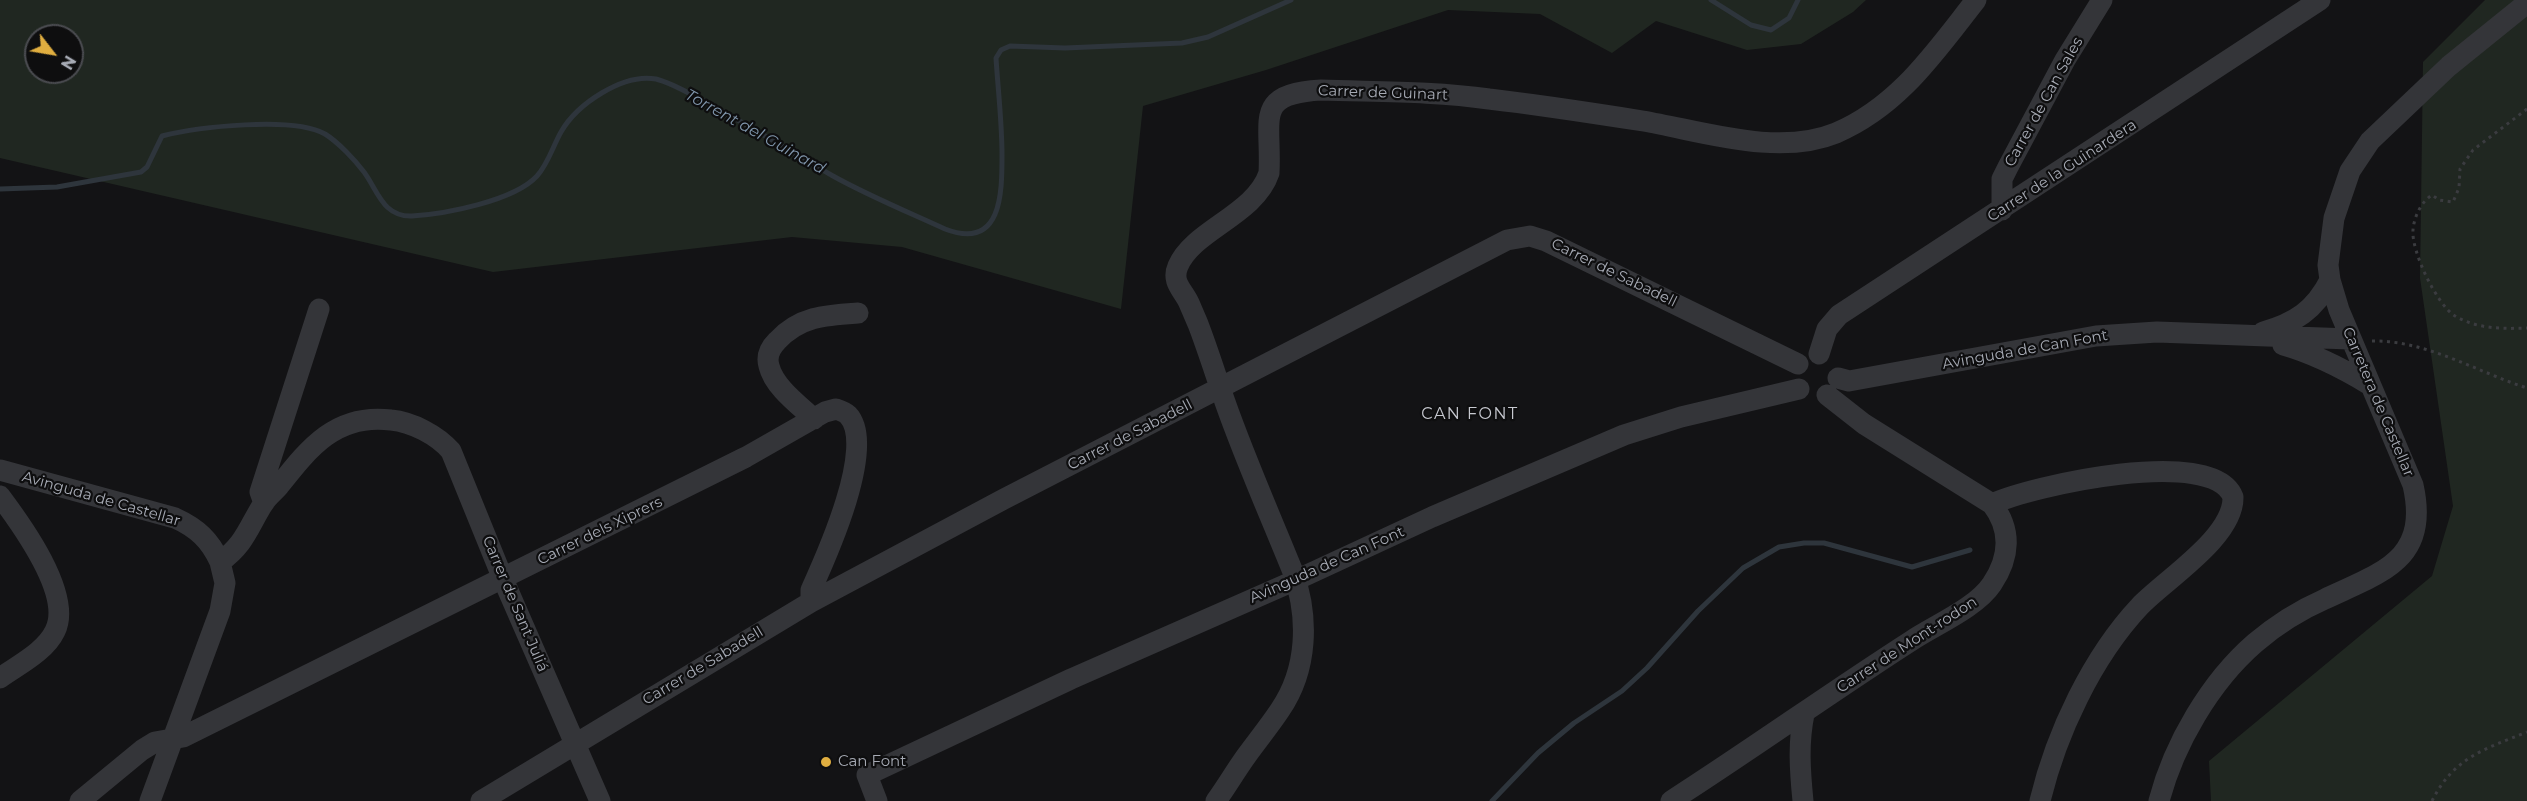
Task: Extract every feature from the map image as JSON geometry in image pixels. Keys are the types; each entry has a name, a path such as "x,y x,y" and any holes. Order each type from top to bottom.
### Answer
{"street":[{"name":"Carrer de Guinart","path":"1216,801 1281,709 1291,691 1304,643 1302,612 1296,580 1203,338 1188,301 1177,285 1175,275 1178,265 1191,249 1251,201 1263,188 1269,173 1270,113 1279,99 1287,94 1321,90 1486,98 1765,142 1803,141 1836,132 1886,104 1911,81 1976,0"},
{"name":"Carrer de Can Sales","path":"2002,210 2002,179 2065,60 2102,0"},
{"name":"Carrer de la Guinardera","path":"1819,354 1827,329 1839,315 2320,0"},
{"name":"Carretera de Castellar","path":"2159,801 2183,740 2217,685 2236,662 2254,644 2292,617 2385,570 2406,550 2413,537 2418,510 2413,484 2351,343 2330,279 2328,265 2334,218 2343,188 2359,155 2383,126 2489,32 2527,3"},
{"name":"Carrer de Sabadell","path":"481,801 811,602 1494,245 1530,236 1546,241 1798,364"},
{"name":"Avinguda de Can Font","path":"2250,336 2276,329 2300,317 2322,297 2330,279"},
{"path":"150,801 220,611 225,583 220,562 231,555 245,539 264,503 260,492 320,309"},
{"path":"814,419 779,385 769,366 770,351 783,334 806,319 858,313"},
{"name":"Avinguda de Can Font","path":"1832,386 2096,336 2157,332 2351,343"},
{"name":"Avinguda de Can Font","path":"2250,336 2304,351 2333,363 2370,385"},
{"path":"1819,354 1833,361 1837,367 1832,386 1819,397 1809,396 1799,389 1794,378 1798,364 1808,355 1819,354"},
{"path":"1832,386 1864,424 1992,504 2017,493 2099,477 2158,470 2179,472 2216,481 2224,484 2233,497 2230,515 2219,532 2140,605 2104,652 2058,741 2040,801"},
{"name":"Avinguda de Can Font","path":"877,801 867,775 1071,679 1432,517 1624,435 1681,417 1799,389"},
{"name":"Carrer dels Xiprers","path":"80,801 155,742 183,737 736,463 836,409 847,414 854,425 858,445 848,495 811,590 811,602"},
{"name":"Carrer de Sant Juliá","path":"264,503 312,446 329,433 347,425 378,418 411,425 437,438 451,451 503,579 600,801"},
{"name":"Avinguda de Castellar","path":"0,470 175,518 201,533 208,540 220,562"},
{"path":"0,496 24,529 44,566 58,602 60,614 54,633 48,640 0,678"},
{"name":"Carrer de Mont-rodon","path":"1671,801 1910,641 1982,596 1991,586 2004,561 2007,548 2005,525 1992,504"},
{"path":"1803,801 1800,746 1804,714"}],"path":[{"path":"2527,109 2473,150 2460,169 2459,188 2453,201 2439,200 2432,195 2423,201 2412,230 2414,246 2426,274 2436,293 2453,315 2480,326 2527,328"},
{"path":"2351,343 2373,341 2418,349 2486,371 2527,388"},
{"path":"2432,801 2439,788 2462,762 2474,753 2527,732"}],"shaded area":[{"path":"0,0 1866,0 1853,12 1801,44 1747,50 1656,21 1612,53 1540,14 1448,10 1266,70 1143,106 1121,309 902,247 792,237 493,272 0,158"},
{"path":"2485,0 2527,0 2527,801 2211,801 2209,761 2432,576 2453,506 2420,278 2423,62"}],"waterway":[{"name":"Torrent del Guinard","path":"0,189 57,187 141,172 147,167 162,136 198,129 269,124 291,125 325,134 346,151 369,179 382,202 394,212 412,216 460,209 496,199 526,185 541,171 561,132 578,111 602,93 629,81 643,78 656,79 680,88 833,176 889,204 945,229 964,234 978,232 988,225 995,214 1001,186 1002,155 996,58 1001,50 1010,46 1065,48 1182,43 1208,37 1291,0"},
{"name":"Torrent del Guinard","path":"1711,0 1751,25 1771,30 1789,18 1798,0"},
{"path":"1492,801 1538,753 1574,723 1622,691 1647,668 1698,611 1743,568 1779,547 1824,543 1912,567 1970,550"}],"place":[{"name":"Can Font","path":"826,762"}],"district":[{"name":"CAN FONT","path":"1470,414"}]}
